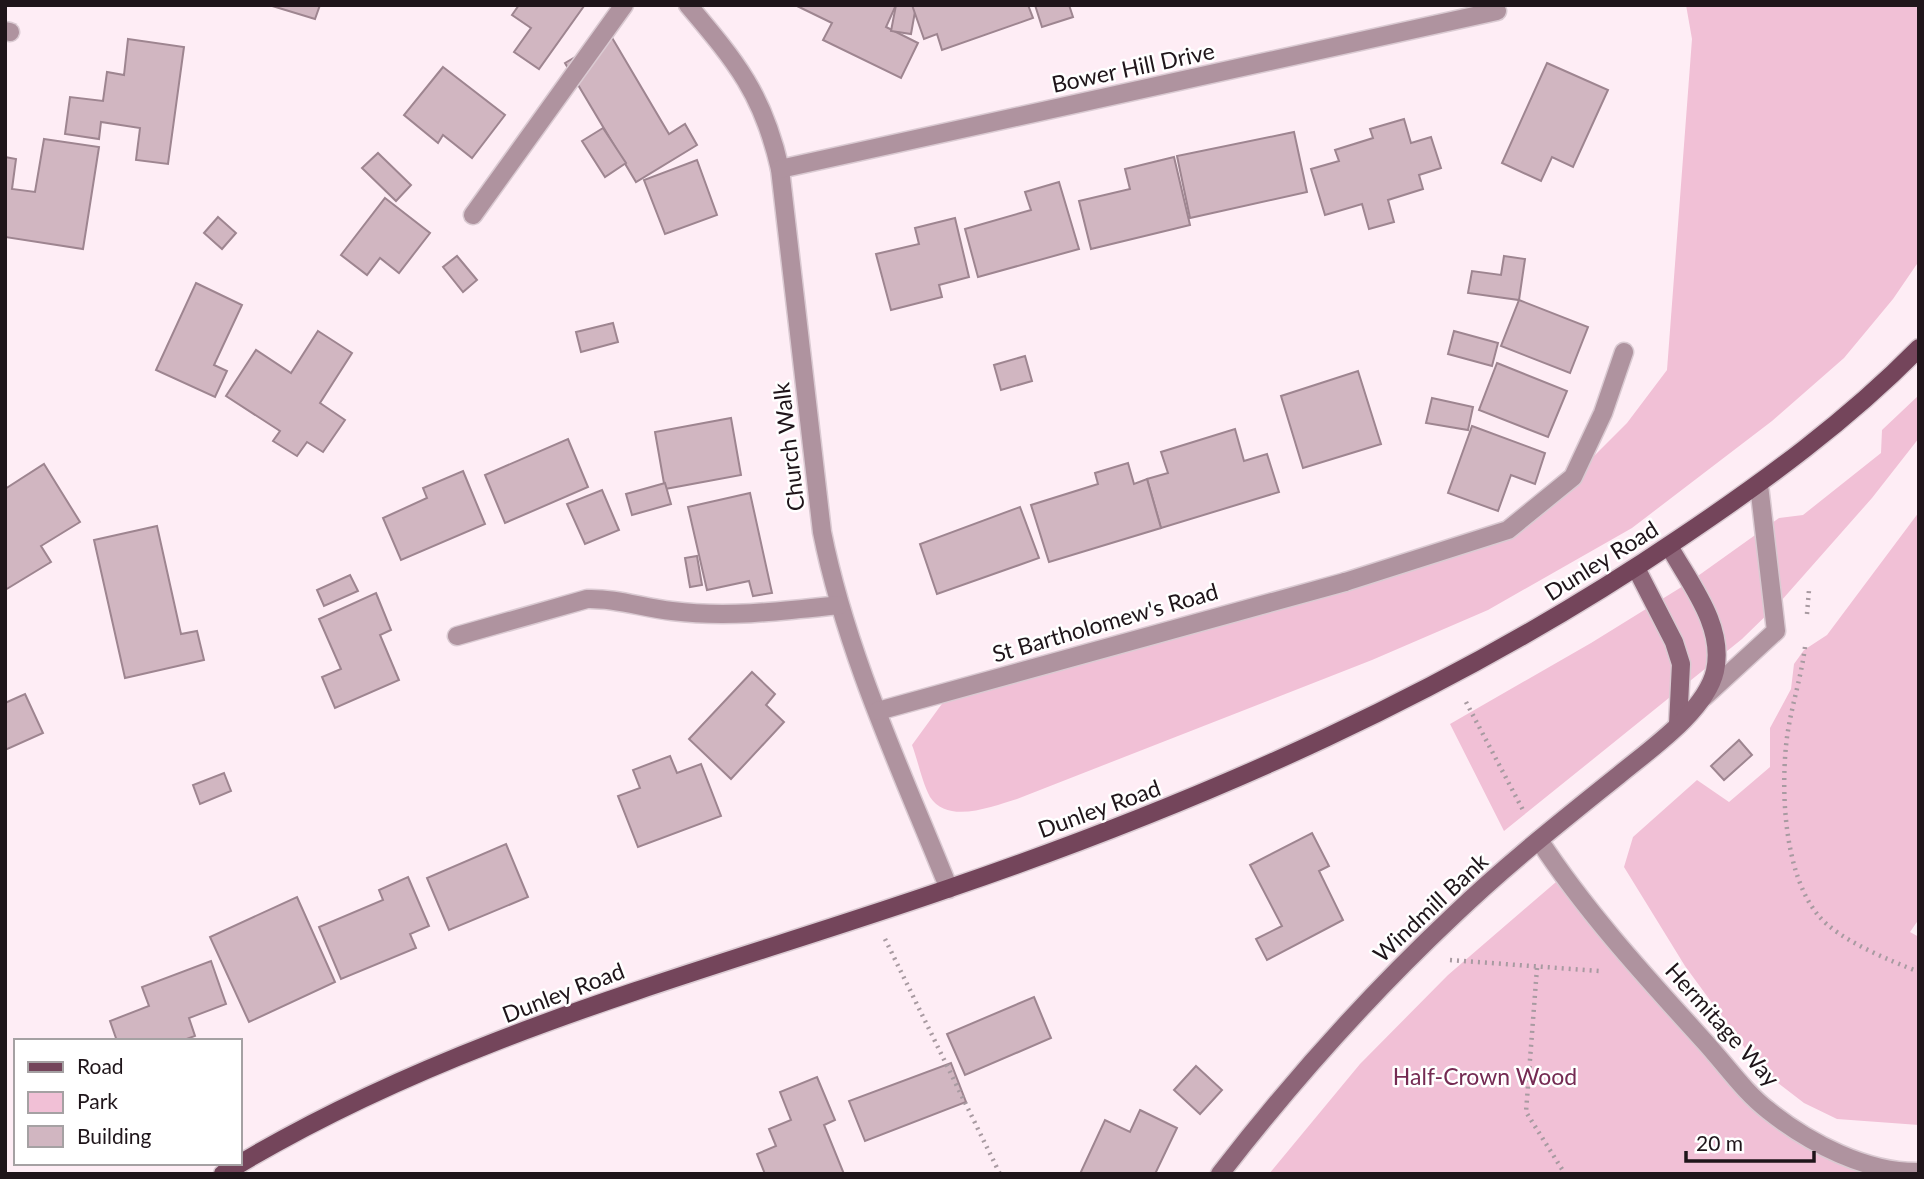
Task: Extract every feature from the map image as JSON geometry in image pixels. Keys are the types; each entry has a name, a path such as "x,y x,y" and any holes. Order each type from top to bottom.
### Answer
{"main road":[{"name":"Dunley Road","path":"242,1162 267,1147 408,1078 598,1003 949,889 1167,810 1367,720 1454,676 1670,546 1759,485 1878,389 1919,348"},
{"name":"Windmill Bank","path":"1220,1174 1323,1047 1411,956 1539,840 1678,725 1699,701 1715,674 1715,630 1670,546"},
{"path":"1636,568 1674,642 1681,664 1682,693 1678,725"}],"street":[{"path":"473,215 624,5"},
{"name":"Church Walk","path":"688,5 754,92 768,123 780,169 822,532 839,605 949,889"},
{"name":"Bower Hill Drive","path":"780,169 1497,11"},
{"name":"St Bartholomew's Road","path":"878,710 1345,582 1508,530 1573,477 1603,413 1624,352"},
{"path":"1699,701 1776,631 1759,485"},
{"path":"457,636 587,599 609,599 672,611 747,614 839,605"},
{"name":"Hermitage Way","path":"1539,840 1563,876 1644,974 1767,1111 1814,1141 1847,1156 1904,1172 1919,1172"}],"path":[{"path":"1806,626 1810,590"},
{"path":"1805,638 1786,747 1788,844 1799,886 1819,916 1868,951 1919,972"},
{"path":"1454,676 1539,840"},
{"path":"874,913 1000,1174"},
{"path":"1411,956 1538,968 1644,974"},
{"path":"1538,968 1526,1112 1565,1174"}],"green space":[{"path":"1686,5 1919,5 1919,261 1893,299 1844,358 1772,421 1632,528 1488,610 1372,660 1017,799 984,809 959,812 938,805 927,791 912,745 952,690 1508,530 1573,477 1627,423 1667,370 1692,39"},
{"path":"1919,395 1919,438 1872,498 1781,601 1742,639 1504,831 1450,724 1591,643 1688,583 1779,518 1803,515 1881,453 1882,430"},
{"path":"1919,512 1919,919 1910,932 1919,937 1919,1125 1837,1119 1804,1103 1761,1070 1685,966 1624,867 1633,837 1697,780 1729,802 1770,767 1770,728 1791,689 1794,664 1804,650 1827,635"},
{"name":"Half-Crown Wood","path":"1563,876 1767,1111 1814,1141 1919,1174 1269,1174 1360,1064 1448,975"}],"building":[{"path":"269,5 320,5 315,19"},
{"path":"519,5 584,6 539,69 514,52 531,28 512,15"},
{"path":"795,5 896,5 886,27 918,43 901,78 823,40 832,23"},
{"path":"896,5 916,6 911,34 891,31"},
{"path":"912,5 1028,5 1033,18 942,50 937,34 924,39"},
{"path":"1035,5 1069,5 1073,17 1042,27"},
{"path":"611,36 669,134 685,124 697,145 636,182 565,63"},
{"path":"128,39 184,47 168,164 136,160 140,128 101,122 99,139 65,134 70,97 103,101 107,72 124,75"},
{"path":"1547,63 1608,90 1573,167 1552,157 1541,181 1502,163"},
{"path":"443,67 505,115 472,158 443,135 438,143 404,115"},
{"path":"1404,119 1411,143 1431,137 1441,168 1419,175 1423,189 1388,200 1394,222 1369,229 1362,204 1325,215 1311,169 1339,161 1335,150 1373,138 1370,129"},
{"path":"603,128 626,163 605,177 582,141"},
{"path":"1294,132 1307,192 1190,218 1177,156"},
{"path":"44,139 99,147 83,249 5,237 5,157 16,159 12,189 35,192"},
{"path":"378,153 411,185 396,201 362,168"},
{"path":"1174,157 1190,225 1091,249 1079,201 1130,189 1125,169"},
{"path":"697,160 717,215 665,234 644,180"},
{"path":"1059,182 1079,249 978,277 965,229 1031,210 1025,192"},
{"path":"385,198 430,233 399,273 380,258 367,275 341,255"},
{"path":"218,217 236,233 222,249 204,233"},
{"path":"955,218 969,277 939,285 942,297 891,310 876,254 919,244 915,228"},
{"path":"457,256 477,280 463,292 443,267"},
{"path":"1504,256 1525,259 1519,300 1468,293 1472,271 1501,275"},
{"path":"196,283 242,305 214,365 227,371 215,397 156,370"},
{"path":"1519,300 1588,327 1570,373 1501,346"},
{"path":"613,323 618,342 581,352 576,332"},
{"path":"318,331 352,353 320,403 345,420 323,452 307,442 297,456 273,441 280,431 226,396 256,350 291,373"},
{"path":"1454,331 1498,343 1492,366 1448,354"},
{"path":"1025,356 1032,381 1001,390 994,365"},
{"path":"1497,363 1567,391 1548,437 1479,410"},
{"path":"1358,371 1381,444 1303,468 1281,396"},
{"path":"1432,398 1473,407 1468,430 1426,423"},
{"path":"731,418 741,475 665,489 655,432"},
{"path":"1472,426 1545,453 1535,484 1511,475 1498,511 1448,493"},
{"path":"1235,429 1244,461 1267,454 1279,492 1161,528 1147,479 1168,473 1161,452"},
{"path":"568,439 588,487 505,523 485,475"},
{"path":"1128,463 1134,484 1147,479 1161,528 1049,562 1031,505 1098,484 1095,473"},
{"path":"44,464 80,522 41,546 51,562 5,590 5,489"},
{"path":"463,471 485,524 401,560 383,518 427,498 423,488"},
{"path":"665,483 671,504 632,515 626,494"},
{"path":"602,490 619,530 585,544 567,504"},
{"path":"750,493 772,593 753,596 749,581 707,590 688,507"},
{"path":"1020,507 1039,558 937,594 920,544"},
{"path":"157,526 181,634 197,631 204,660 125,678 94,540"},
{"path":"697,556 702,585 690,587 685,558"},
{"path":"350,575 358,591 324,606 317,590"},
{"path":"376,593 391,630 380,635 399,680 335,708 322,677 341,669 319,619"},
{"path":"752,672 775,694 766,705 784,722 731,779 689,739"},
{"path":"25,694 43,733 5,750 5,703"},
{"path":"1739,740 1752,755 1724,780 1711,766"},
{"path":"670,756 677,773 701,764 721,816 638,847 618,796 640,788 633,770"},
{"path":"224,773 231,791 200,804 193,785"},
{"path":"1312,833 1329,866 1319,871 1343,920 1267,960 1256,939 1282,926 1250,865"},
{"path":"506,844 528,897 449,930 427,878"},
{"path":"408,877 429,926 410,934 416,948 341,979 319,927 383,900 379,890"},
{"path":"297,897 335,982 249,1022 210,937"},
{"path":"211,961 226,1004 189,1018 195,1036 187,1039 116,1039 110,1021 149,1006 142,987"},
{"path":"1034,997 1051,1038 965,1075 947,1034"},
{"path":"951,1063 966,1102 865,1141 849,1101"},
{"path":"1196,1066 1222,1090 1200,1114 1174,1090"},
{"path":"817,1077 835,1120 824,1125 844,1174 765,1174 757,1154 776,1146 769,1129 791,1120 780,1092"},
{"path":"1140,1110 1177,1128 1155,1174 1080,1174 1105,1120 1130,1132"}]}
